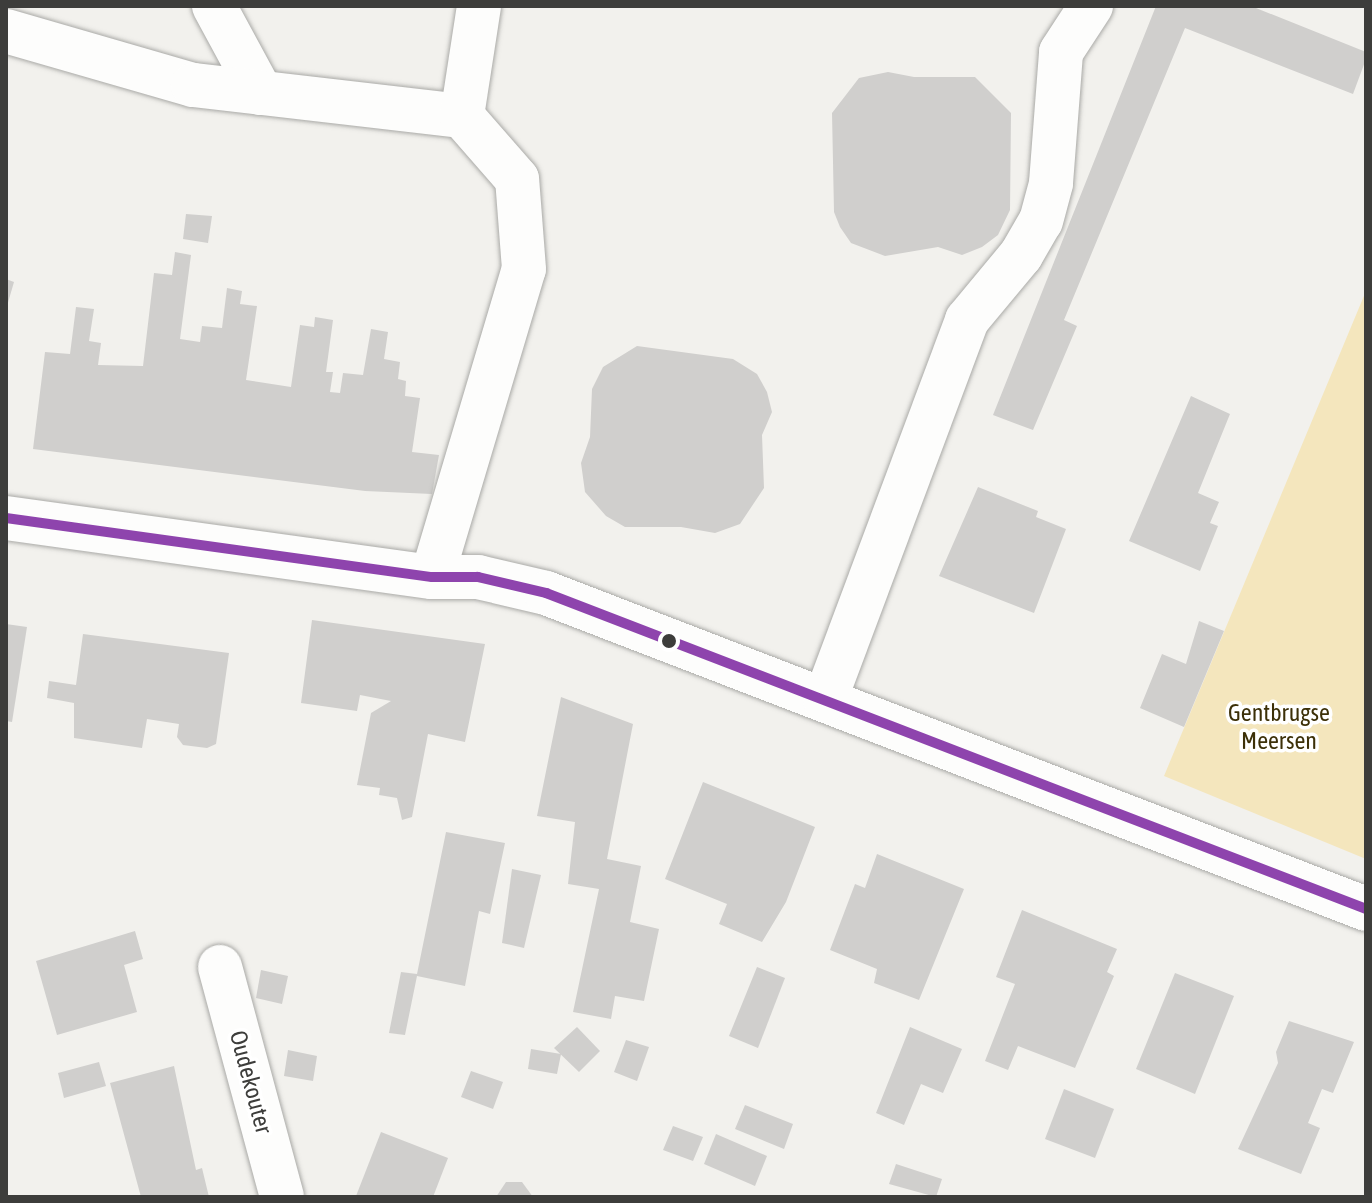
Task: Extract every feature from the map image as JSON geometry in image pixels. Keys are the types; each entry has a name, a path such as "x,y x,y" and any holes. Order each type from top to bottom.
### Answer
{"street":[{"path":"214,6 261,93"},
{"path":"462,116 479,6"},
{"path":"825,700 967,320 1021,255 1041,221 1051,183 1061,52 1091,6"},
{"path":"6,31 193,85 462,116 517,179 524,269 432,577"},
{"path":"6,518 432,577 478,577 546,593 1366,909"},
{"name":"Oudekouter","path":"220,967 282,1197"}],"green space":[{"name":"Gentbrugse Meersen","path":"1366,291 1366,859 1164,776"}],"building":[{"path":"1156,6 1251,6 1366,52 1366,59 1353,94 1185,28 1064,320 1077,326 1033,430 993,415"},
{"path":"888,72 914,77 975,77 1011,113 1010,210 998,235 982,247 962,255 938,247 885,256 851,243 840,227 834,212 832,113 859,78"},
{"path":"186,214 212,216 208,243 183,239"},
{"path":"175,252 191,255 180,339 200,342 202,326 222,328 227,288 242,291 240,304 257,306 246,380 291,387 300,325 314,327 315,317 333,320 326,372 333,372 330,392 340,393 343,373 363,375 371,329 388,332 384,359 400,362 398,379 406,381 405,396 420,398 412,452 439,455 432,494 365,491 33,449 45,352 70,354 76,307 94,309 89,341 101,343 98,365 143,366 154,273 172,275"},
{"path":"6,279 14,282 7,306 6,306"},
{"path":"637,346 733,359 757,374 767,392 772,412 762,435 764,488 740,524 715,533 681,527 625,527 606,516 585,492 581,463 590,437 592,389 603,367"},
{"path":"1191,396 1230,414 1198,493 1219,502 1210,523 1218,526 1200,571 1129,541"},
{"path":"978,487 1038,511 1036,517 1066,529 1034,613 939,576"},
{"path":"312,620 485,644 465,742 428,734 412,817 402,820 397,798 379,795 380,788 357,785 371,713 391,701 360,695 357,711 301,703"},
{"path":"1199,621 1224,631 1184,727 1140,708 1162,654 1186,664"},
{"path":"6,624 27,627 12,722 6,721"},
{"path":"83,634 229,653 216,744 207,748 183,745 177,737 179,724 147,719 142,748 74,738 74,703 47,698 49,681 76,685"},
{"path":"561,697 633,724 607,859 641,866 630,922 659,929 644,1001 615,996 611,1019 573,1012 599,889 568,884 575,822 537,816"},
{"path":"703,782 815,827 786,902 762,942 719,924 727,904 665,879"},
{"path":"446,832 505,843 490,914 479,911 465,986 417,976 405,1035 389,1033 401,972 417,974"},
{"path":"877,854 964,889 919,1000 874,983 877,969 830,950 855,884 865,888"},
{"path":"512,869 541,875 524,948 502,943"},
{"path":"1022,910 1117,949 1107,972 1114,976 1075,1068 1018,1046 1008,1070 985,1061 1015,984 996,977"},
{"path":"135,931 143,959 124,965 137,1012 57,1035 36,961"},
{"path":"757,967 785,978 758,1048 729,1036"},
{"path":"261,970 288,976 282,1004 256,998"},
{"path":"1175,973 1234,996 1195,1094 1136,1069"},
{"path":"1289,1021 1354,1042 1333,1093 1322,1089 1308,1123 1320,1128 1301,1174 1238,1149 1278,1063 1276,1052"},
{"path":"577,1027 600,1051 579,1072 554,1048"},
{"path":"910,1027 962,1049 943,1093 921,1084 904,1125 876,1113"},
{"path":"626,1040 649,1047 637,1081 614,1072"},
{"path":"531,1049 561,1054 557,1074 528,1069"},
{"path":"288,1050 317,1056 313,1081 284,1076"},
{"path":"99,1062 106,1086 64,1098 58,1073"},
{"path":"174,1066 196,1170 202,1168 209,1197 141,1197 110,1083"},
{"path":"471,1071 503,1082 493,1109 461,1097"},
{"path":"1064,1089 1114,1109 1095,1158 1045,1139"},
{"path":"745,1105 793,1124 784,1149 735,1129"},
{"path":"673,1126 703,1137 693,1161 663,1150"},
{"path":"381,1132 448,1158 433,1197 356,1196"},
{"path":"716,1134 767,1156 755,1186 704,1164"},
{"path":"896,1164 942,1179 936,1197 889,1184"},
{"path":"506,1182 522,1182 533,1197 496,1197"}],"transit line":[{"path":"6,518 432,577 478,577 546,593 1366,909"}]}
